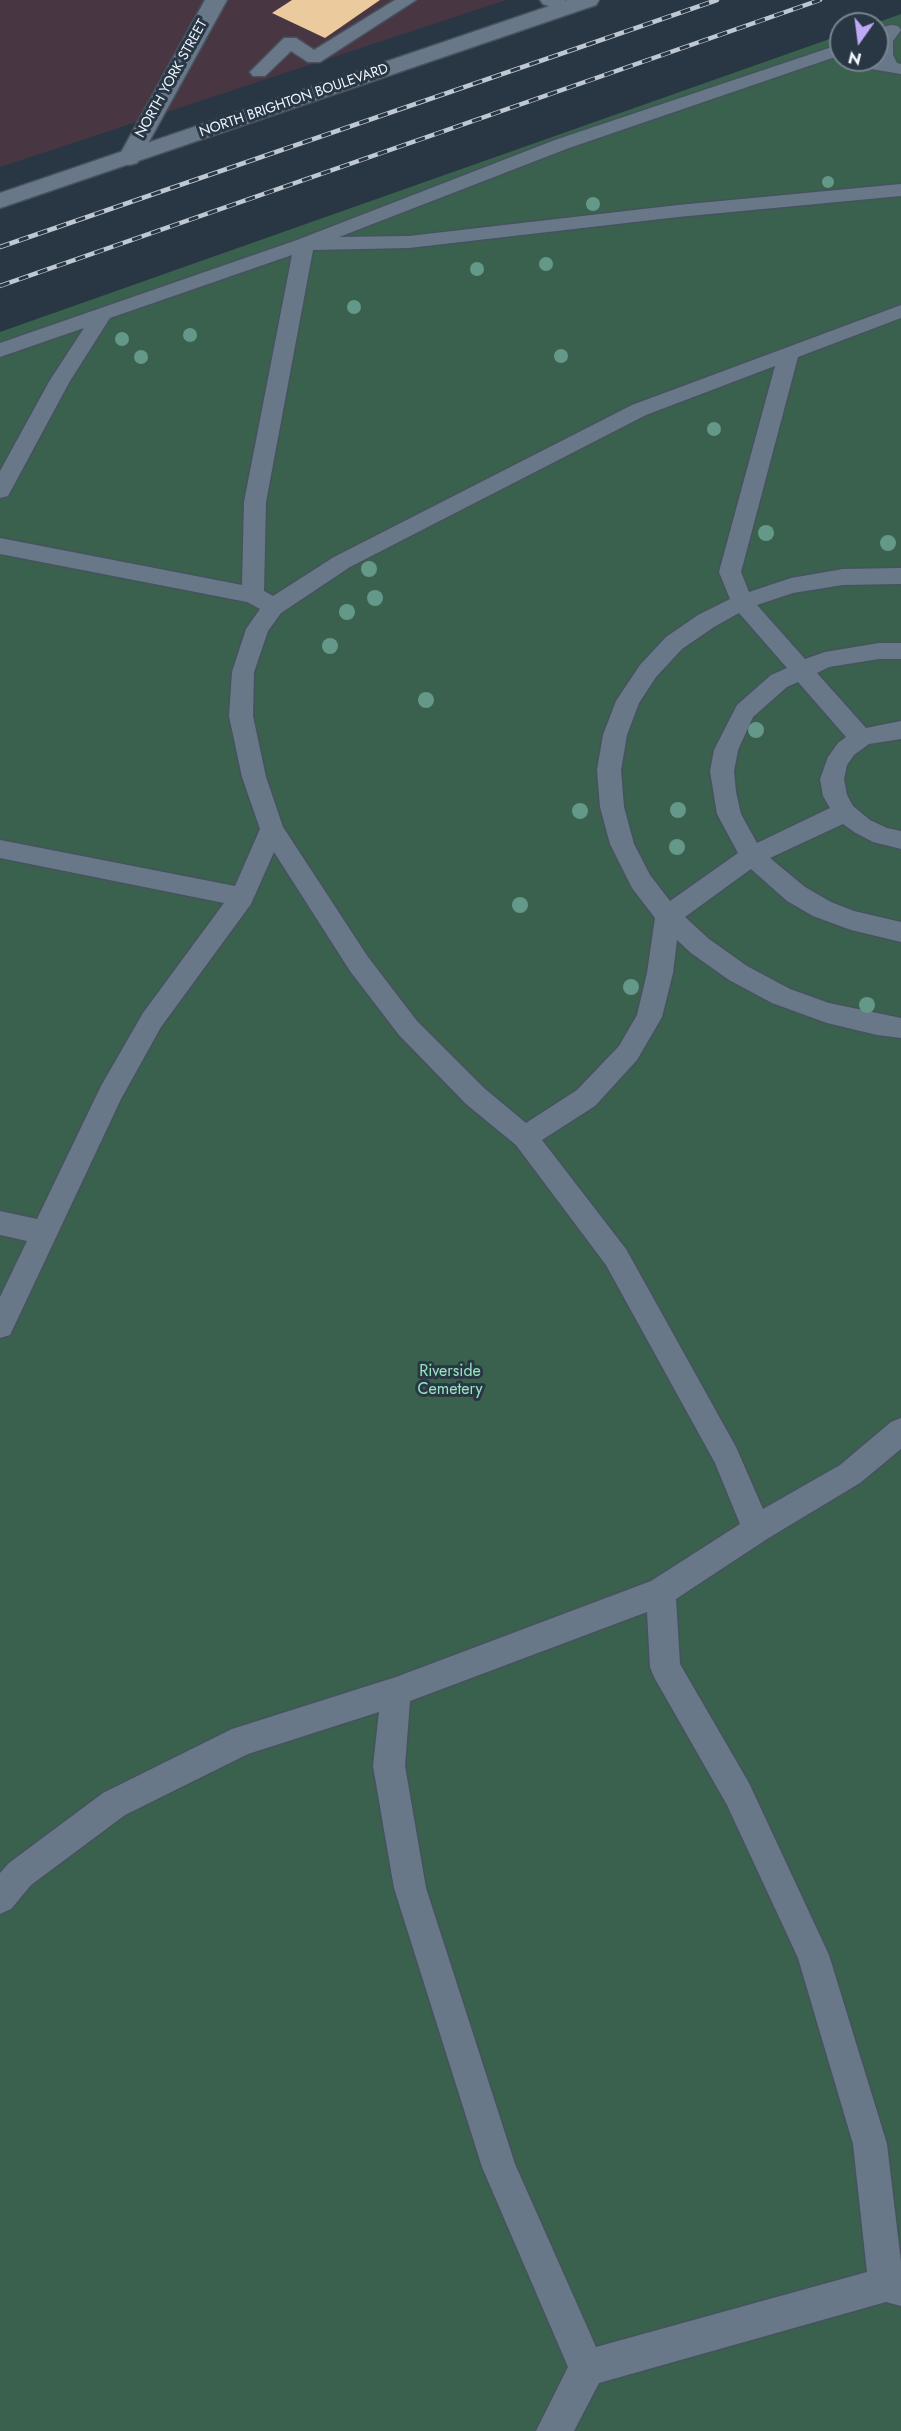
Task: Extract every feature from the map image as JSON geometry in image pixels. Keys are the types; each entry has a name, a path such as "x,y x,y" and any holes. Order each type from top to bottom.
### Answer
{"main road":[{"name":"NORTH YORK STREET","path":"129,158 216,0"},
{"name":"NORTH BRIGHTON BOULEVARD","path":"0,201 129,158 558,4 588,0"}],"lane":[{"path":"259,72 290,42 314,58 407,0"},
{"path":"890,30 884,41 884,55 895,67"},
{"path":"0,350 304,244 562,144 829,53"},
{"path":"821,56 829,57"},
{"path":"304,244 410,242 678,211 901,190"},
{"path":"253,595 255,502 304,244"},
{"path":"757,1529 726,1456 616,1257 525,1137 475,1096 408,1028 358,964 272,829 254,777 241,716 243,672 257,629 273,607 342,562 639,410 901,311"},
{"path":"0,491 60,380 104,313"},
{"path":"788,355 730,572 742,602 861,738"},
{"path":"0,546 253,595 273,607"},
{"path":"901,576 843,577 791,586 742,602 706,621 667,650 648,671 628,701 615,735 609,770 612,807 622,844 641,881 668,916 700,946 728,966 781,996 827,1013 877,1025 901,1028"},
{"path":"901,651 851,654 825,660 800,669 779,681 745,711 726,750 722,771 729,814 740,836 753,855 788,888 822,909 851,920 901,932"},
{"path":"901,730 861,738 846,749 836,763 832,779 835,796 845,812 861,826 882,836 901,840"},
{"path":"525,1137 586,1098 628,1053 649,1017 660,973 668,916 753,855 845,812"},
{"path":"0,1326 110,1094 152,1020 242,897 272,829"},
{"path":"0,849 242,897"},
{"path":"0,1223 46,1233"},
{"path":"0,1898 20,1874 114,1804 243,1740 396,1692 661,1592 757,1529 850,1474 901,1431"},
{"path":"554,2431 587,2368 894,2286 870,2144 813,1955 738,1794 665,1667 661,1592"},
{"path":"396,1692 389,1766 410,1888 499,2167 587,2368"}],"shaded area":[{"path":"0,0 506,0 0,167"}],"green space":[{"name":"Riverside Cemetery","path":"901,14 901,2431 0,2431 0,332 829,39 829,72 889,72 889,18"}],"building":[{"path":"292,0 380,0 325,38 272,13"}],"railway":[{"path":"0,247 717,0"},
{"path":"0,286 820,0"}]}
